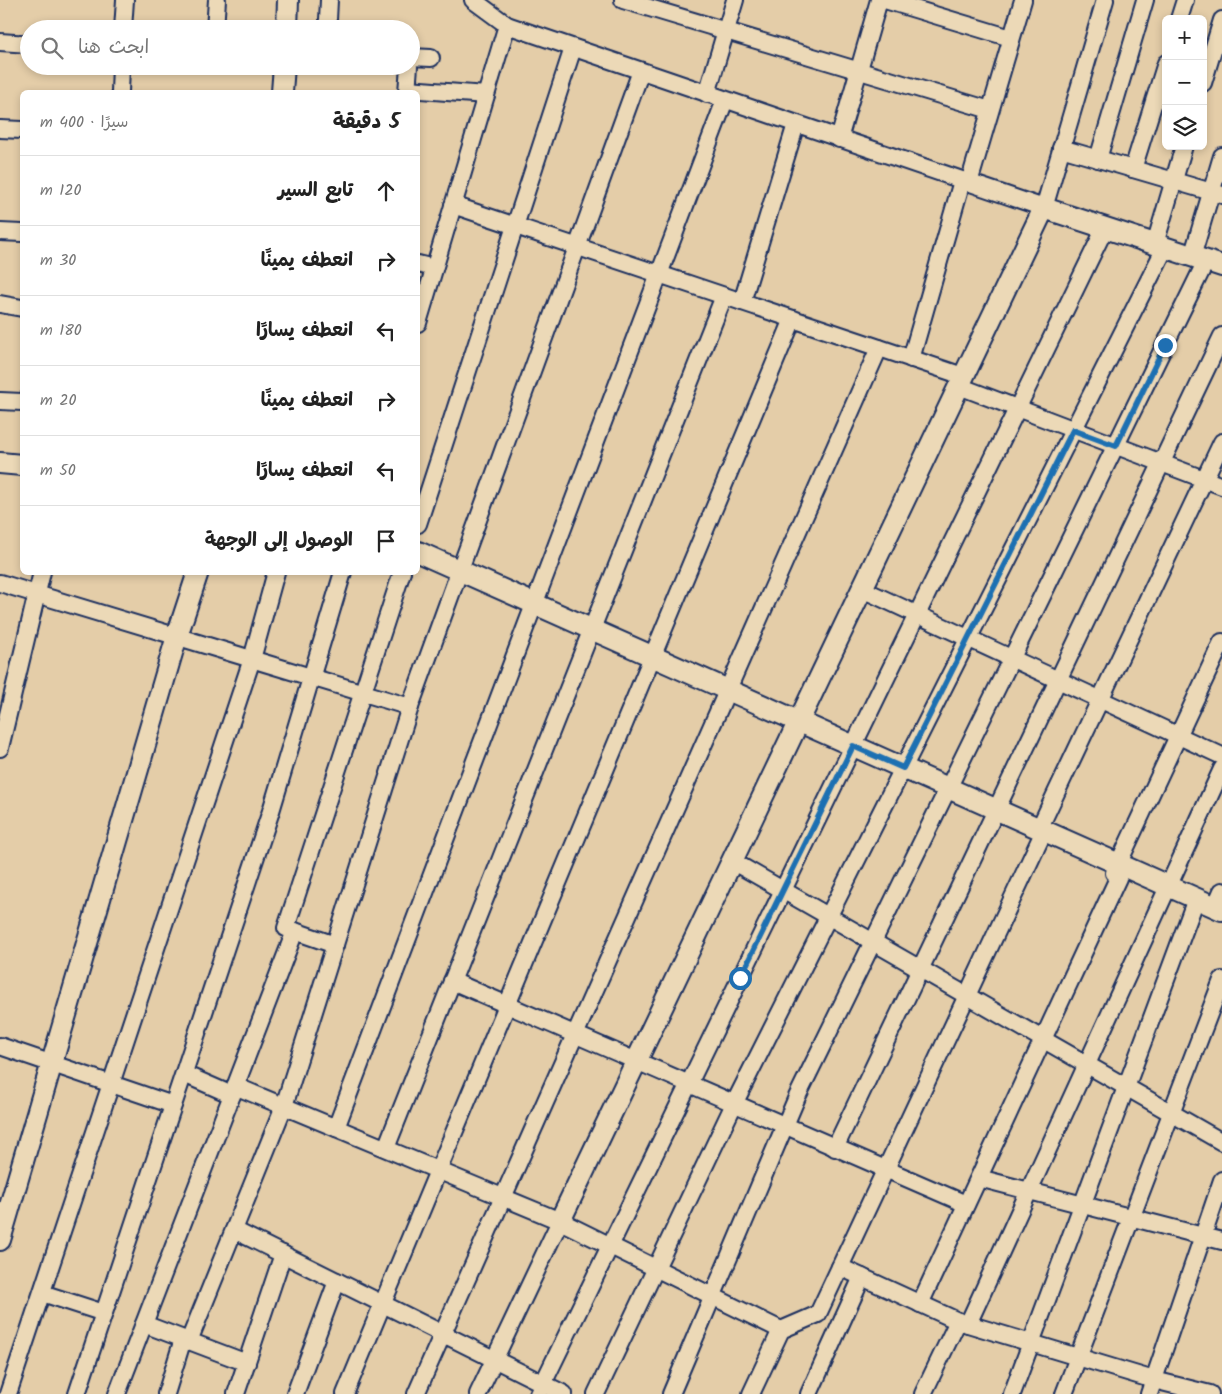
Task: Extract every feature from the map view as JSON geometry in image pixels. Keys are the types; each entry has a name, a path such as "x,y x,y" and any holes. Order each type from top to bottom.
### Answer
{"street":[{"path":"124,20 125,0"},
{"path":"216,20 217,0"},
{"path":"287,20 288,0"},
{"path":"328,20 329,0"},
{"path":"623,0 990,110"},
{"path":"708,94 735,0"},
{"path":"839,138 879,0"},
{"path":"885,0 1011,38"},
{"path":"911,359 1023,0"},
{"path":"478,1394 1044,208 1105,0"},
{"path":"1098,159 1145,0"},
{"path":"1180,15 1185,0"},
{"path":"480,2 506,25 965,182 1207,261"},
{"path":"1207,70 1222,20"},
{"path":"420,316 506,25"},
{"path":"0,42 20,43"},
{"path":"420,518 573,48"},
{"path":"420,57 431,58"},
{"path":"166,1394 186,1340 234,1230 284,1106 410,707 641,71"},
{"path":"120,90 121,75"},
{"path":"282,90 283,75"},
{"path":"407,90 408,75"},
{"path":"1133,169 1162,76"},
{"path":"420,92 486,95"},
{"path":"336,1128 725,100"},
{"path":"742,302 796,124"},
{"path":"0,129 20,130"},
{"path":"1062,148 1217,194"},
{"path":"596,1394 734,1104 1073,430 1160,246 1183,150"},
{"path":"671,1394 797,1097 1207,261 1222,156"},
{"path":"453,205 911,359 1018,408 1222,486"},
{"path":"540,1389 1105,228"},
{"path":"0,232 20,233"},
{"path":"420,264 434,268"},
{"path":"386,1148 724,296"},
{"path":"0,304 20,308"},
{"path":"345,1394 793,319"},
{"path":"835,1148 1222,336"},
{"path":"416,1394 879,348"},
{"path":"0,401 20,402"},
{"path":"751,1394 781,1330 818,1314 967,996 1100,700 1222,442"},
{"path":"0,463 20,466"},
{"path":"420,553 458,577 945,794 1041,834 1116,872 1211,907 1126,1087 1012,1394"},
{"path":"420,567 458,577"},
{"path":"0,748 41,575"},
{"path":"0,1240 177,636 197,575"},
{"path":"8,1394 252,659 275,575"},
{"path":"77,1394 271,811 342,575"},
{"path":"335,945 286,928 401,575"},
{"path":"0,583 410,707"},
{"path":"862,589 1222,756"},
{"path":"920,1304 1043,1040 1116,872 1222,642"},
{"path":"922,1394 963,1322 1029,1191 1222,769"},
{"path":"732,861 1222,1142"},
{"path":"117,1394 295,931"},
{"path":"1064,1394 1222,980"},
{"path":"452,982 966,1204"},
{"path":"0,1046 173,1105"},
{"path":"184,1074 284,1106 560,1220 781,1330"},
{"path":"979,1178 1222,1241"},
{"path":"1152,1387 1222,1180"},
{"path":"234,1230 494,1359 540,1389 564,1394"},
{"path":"236,1394 283,1254"},
{"path":"840,1267 963,1322 1078,1357 1152,1387 1210,1394"},
{"path":"809,1394 862,1277"},
{"path":"295,1394 337,1281"},
{"path":"42,1293 104,1313"},
{"path":"144,1324 247,1363"}],"route":[{"path":"740,978 853,746 903,768 1073,430 1116,446 1165,345"}]}
